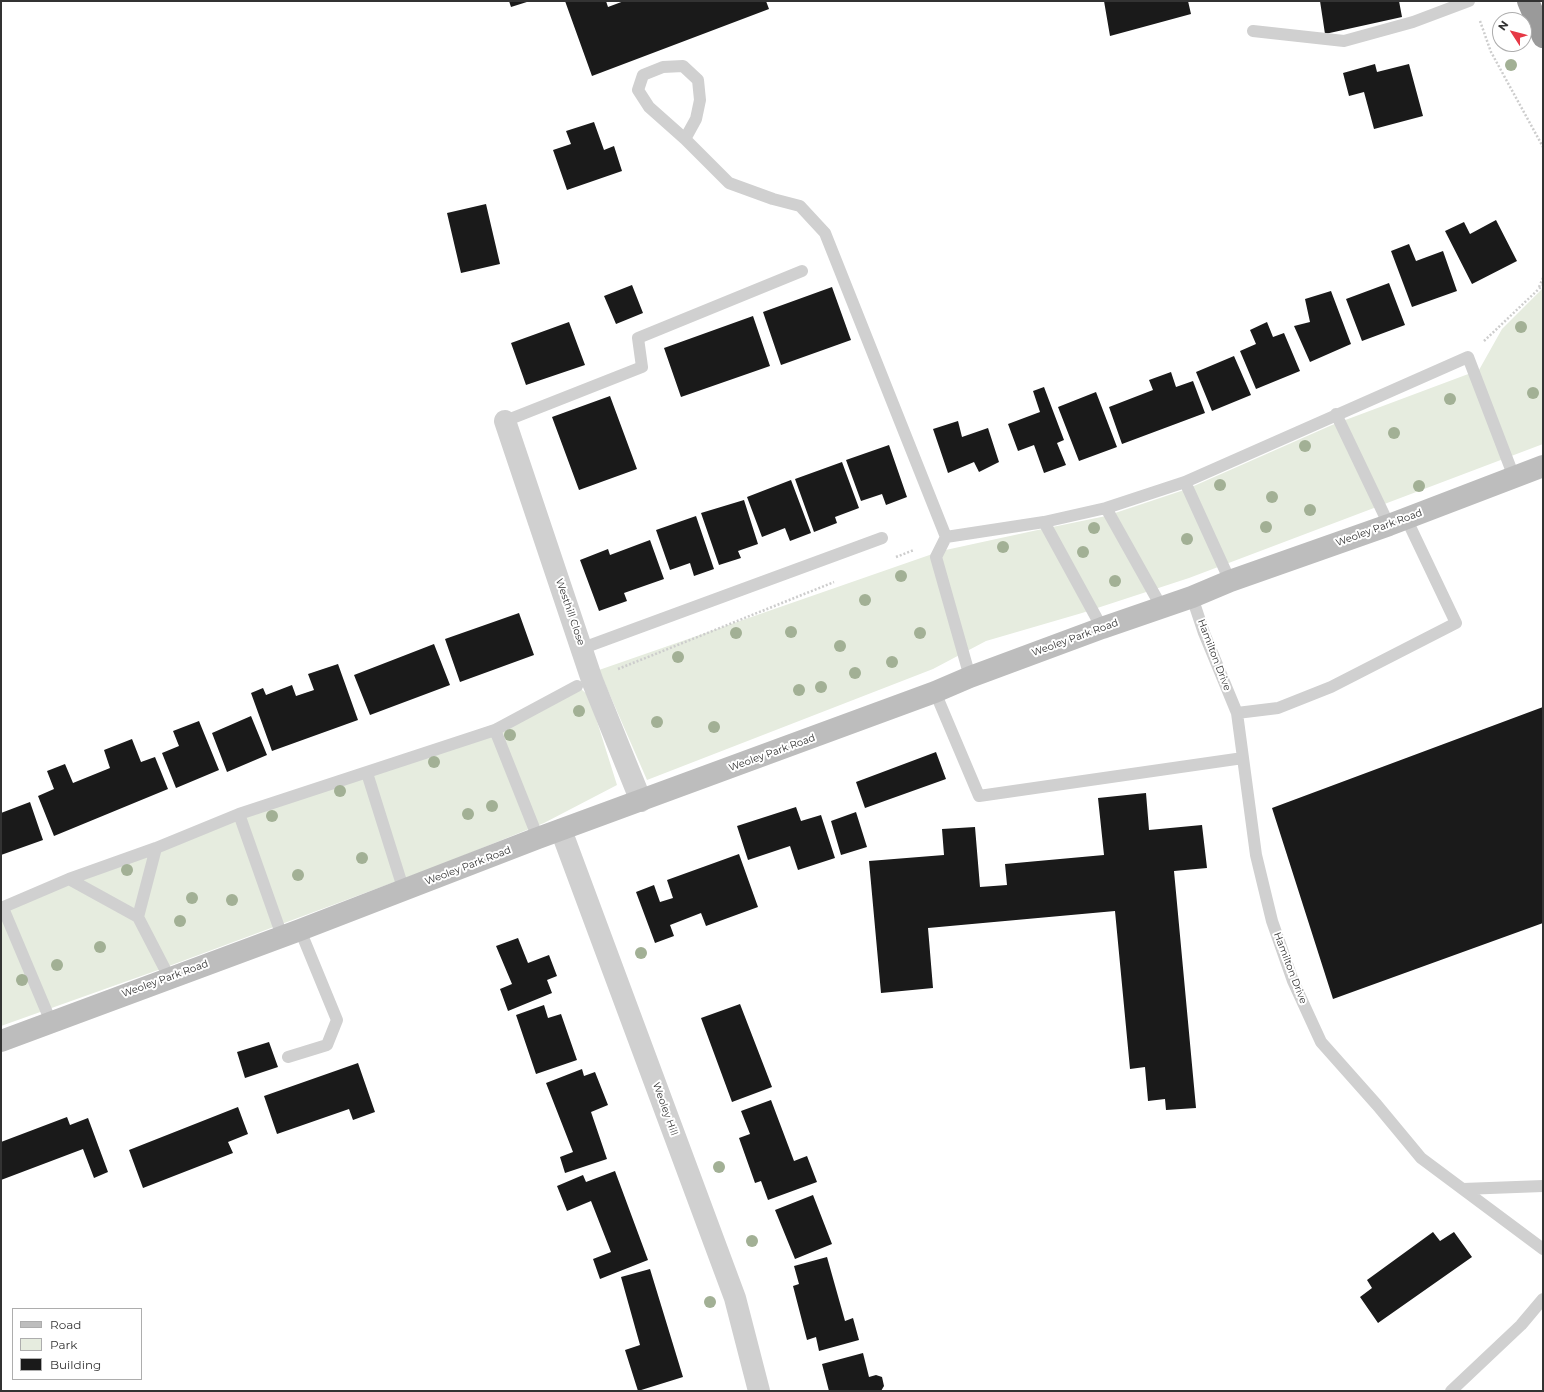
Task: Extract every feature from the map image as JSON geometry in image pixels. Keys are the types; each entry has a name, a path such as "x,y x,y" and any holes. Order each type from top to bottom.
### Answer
{"highway":[{"path":"1528,1 1543,37"}],"street":[{"name":"Westhill Close","path":"505,421 583,648 585,683 641,801"},
{"name":"Weoley Park Road","path":"1,1041 169,977 291,933 538,838 935,692 970,677 1102,628 1162,608 1230,581 1397,522 1543,466"},
{"name":"Weoley Hill","path":"561,830 735,1298 759,1391"}],"lane":[{"path":"1253,31 1344,41 1413,22 1470,1"},
{"path":"685,139 696,119 700,100 698,80 683,66 663,67 643,75 638,90 648,107 685,139 728,183 773,199 800,206 825,233 946,537 936,557 970,677"},
{"path":"505,421 642,367 638,338 802,272"},
{"path":"946,537 1044,522 1106,508 1185,482 1468,357 1514,476"},
{"path":"1237,713 1278,708 1331,687 1456,623 1336,414"},
{"path":"1185,482 1230,581"},
{"path":"1106,508 1162,608"},
{"path":"1044,522 1102,628"},
{"path":"583,648 882,538"},
{"name":"Hamilton Drive","path":"1192,597 1204,633 1237,713 1256,855 1272,921 1293,980 1321,1042 1377,1105 1421,1158 1543,1249"},
{"path":"51,1022 2,908 69,879 156,848 239,814 495,730 585,683"},
{"path":"935,692 979,796 1243,758"},
{"path":"495,730 538,838"},
{"path":"367,773 404,890"},
{"path":"239,814 291,933 337,1020 327,1045 288,1057"},
{"path":"138,917 156,848"},
{"path":"69,879 138,917 169,977"},
{"path":"1463,1189 1543,1186"},
{"path":"1452,1391 1521,1325 1543,1299"}],"path":[{"path":"1478,16 1491,52 1543,147"},
{"path":"1539,287 1543,278"},
{"path":"1468,357 1539,287 1543,285"},
{"path":"894,558 946,537"},
{"path":"585,683 836,582"}],"green space":[{"path":"1543,288 1543,444 1189,578 1082,613 986,641 933,669 647,780 599,670 941,551 1106,516 1187,489 1332,425 1479,370 1502,329"},
{"path":"581,689 589,696 617,785 544,823 440,865 161,969 1,1026 1,905 156,848 362,777"}],"building":[{"path":"509,1 530,1 511,7"},
{"path":"565,1 606,1 608,7 624,1 766,1 769,9 592,76"},
{"path":"1104,1 1188,1 1191,14 1110,36"},
{"path":"1320,1 1399,1 1402,17 1325,34"},
{"path":"1375,64 1377,72 1409,64 1423,116 1374,129 1364,92 1349,96 1343,73"},
{"path":"594,122 604,150 614,146 622,171 567,190 553,150 571,144 566,131"},
{"path":"486,204 500,264 461,273 447,213"},
{"path":"1496,220 1517,261 1472,284 1445,231 1464,222 1470,234"},
{"path":"1409,244 1416,261 1443,251 1457,291 1412,307 1391,251"},
{"path":"1389,283 1405,325 1362,341 1346,299"},
{"path":"632,285 643,313 616,324 604,296"},
{"path":"832,287 851,340 781,365 763,312"},
{"path":"1331,291 1351,344 1310,362 1294,326 1310,322 1305,299"},
{"path":"753,316 770,366 681,397 664,348"},
{"path":"569,322 585,365 526,385 511,343"},
{"path":"1267,322 1273,337 1284,333 1300,371 1256,389 1240,351 1256,344 1250,330"},
{"path":"1234,356 1251,395 1212,411 1196,372"},
{"path":"1171,372 1176,387 1193,381 1205,413 1122,444 1109,407 1153,390 1149,380"},
{"path":"1044,387 1064,440 1057,443 1066,465 1044,473 1034,445 1018,451 1008,424 1040,412 1033,391"},
{"path":"1096,392 1117,447 1079,461 1058,407"},
{"path":"610,396 637,469 579,490 552,417"},
{"path":"958,421 962,437 988,428 999,462 979,472 974,462 948,473 933,429"},
{"path":"889,445 907,497 886,505 882,494 861,501 846,460"},
{"path":"842,462 859,508 835,517 837,523 814,532 795,479"},
{"path":"791,480 811,533 790,541 785,528 762,537 747,497"},
{"path":"744,500 758,544 738,551 741,558 719,565 701,513"},
{"path":"696,516 714,569 694,576 690,563 670,570 656,530"},
{"path":"650,540 664,579 624,593 627,601 599,611 580,560 608,549 610,555"},
{"path":"519,613 534,655 460,682 445,639"},
{"path":"434,644 450,685 370,715 354,675"},
{"path":"338,664 358,720 272,751 251,693 263,688 266,695 292,685 296,696 314,690 308,674"},
{"path":"1543,707 1543,923 1333,999 1272,808"},
{"path":"251,716 267,755 227,772 212,733"},
{"path":"199,721 219,770 176,788 162,753 179,746 173,731"},
{"path":"132,739 141,762 155,757 168,789 54,836 38,796 54,789 47,771 65,764 73,783 110,768 104,750"},
{"path":"936,752 946,779 865,808 856,782"},
{"path":"1146,793 1149,830 1202,825 1207,868 1174,871 1196,1108 1166,1110 1165,1099 1148,1101 1145,1067 1130,1069 1115,911 928,928 933,988 881,993 869,861 944,855 942,829 975,827 980,887 1007,885 1005,864 1104,855 1098,798"},
{"path":"30,802 43,840 1,855 1,813"},
{"path":"796,807 801,821 821,815 835,858 798,870 790,846 748,860 737,826"},
{"path":"856,812 867,847 841,855 831,821"},
{"path":"739,854 758,907 706,926 701,913 670,925 674,936 655,943 636,892 654,885 660,902 673,898 667,880"},
{"path":"518,938 528,963 549,955 557,976 547,980 552,993 508,1011 500,989 512,984 496,946"},
{"path":"740,1004 772,1087 732,1102 701,1018"},
{"path":"544,1005 548,1018 561,1014 577,1060 536,1074 516,1015"},
{"path":"269,1042 278,1067 245,1078 237,1052"},
{"path":"358,1063 375,1112 353,1120 349,1109 277,1134 264,1096"},
{"path":"582,1069 584,1076 595,1072 608,1105 591,1112 607,1159 565,1173 560,1157 573,1152 546,1083"},
{"path":"771,1100 794,1161 807,1156 817,1182 768,1200 761,1181 755,1183 739,1138 750,1134 741,1111"},
{"path":"238,1107 248,1134 228,1142 233,1153 143,1188 129,1150"},
{"path":"67,1117 70,1125 88,1118 108,1172 94,1178 83,1149 1,1180 1,1142"},
{"path":"615,1171 648,1260 600,1279 593,1259 611,1252 591,1201 567,1211 557,1186 583,1175 586,1182"},
{"path":"813,1195 832,1244 795,1259 775,1210"},
{"path":"1433,1232 1440,1241 1454,1232 1472,1257 1378,1323 1360,1297 1372,1288 1367,1280"},
{"path":"827,1257 845,1321 853,1318 859,1340 819,1351 816,1337 807,1340 793,1286 799,1284 794,1266"},
{"path":"650,1269 683,1377 638,1391 625,1350 640,1345 621,1277"},
{"path":"863,1353 869,1377 876,1375 882,1377 884,1386 881,1391 829,1391 822,1364"}]}
